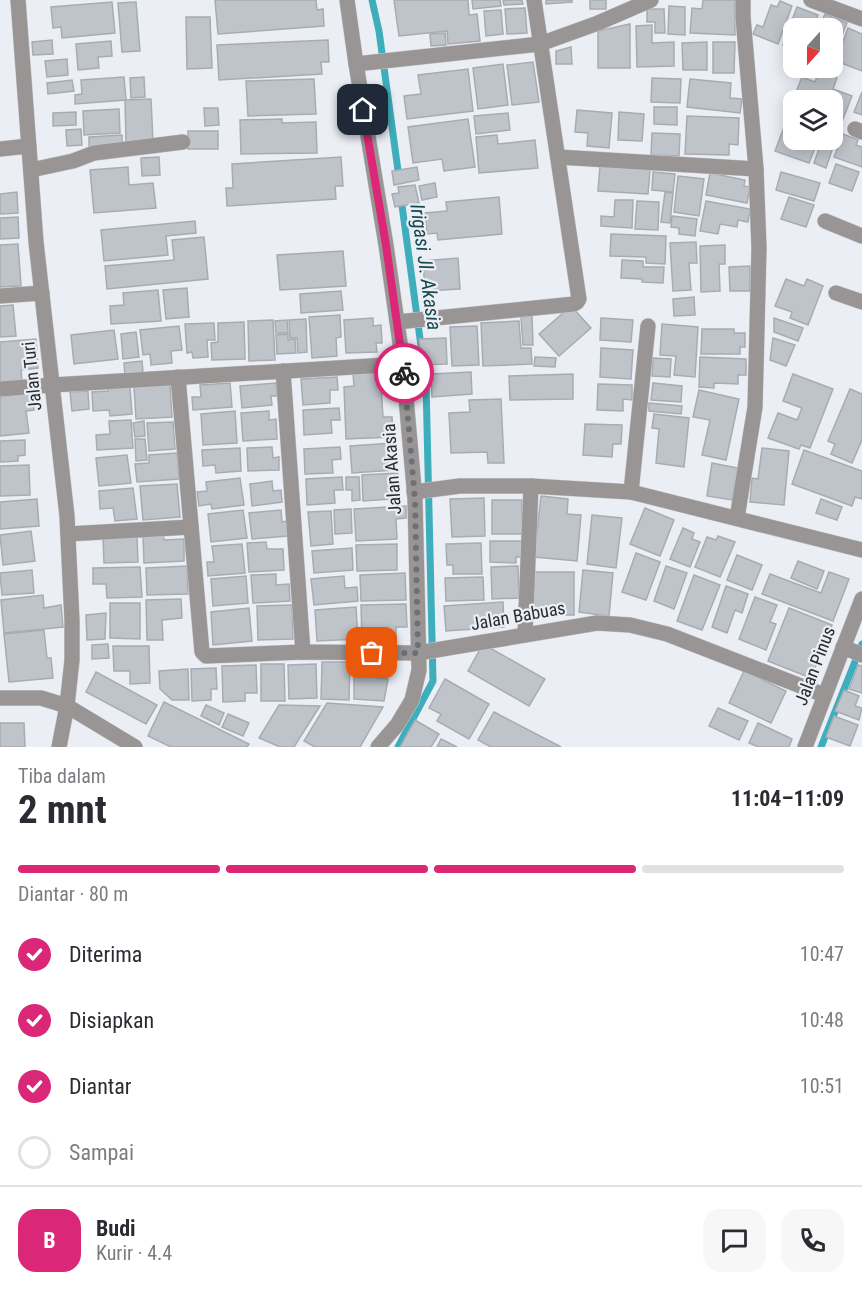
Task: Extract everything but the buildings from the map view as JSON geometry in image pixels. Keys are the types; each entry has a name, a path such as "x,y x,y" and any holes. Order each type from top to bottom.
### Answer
{"street":[{"name":"Jalan Turi","path":"18,0 36,242 68,534 72,660 67,706 59,747"},
{"name":"Jalan Akasia","path":"346,0 385,234 403,364 414,492 419,670 412,700 397,725 378,747"},
{"path":"397,322 577,302 579,295 534,0"},
{"path":"356,64 540,44 598,23 651,0"},
{"path":"737,518 755,407 759,248 756,169 743,0"},
{"path":"811,0 862,19"},
{"path":"31,170 73,161 94,153 183,142"},
{"path":"0,148 29,146"},
{"path":"558,157 756,169"},
{"path":"825,221 862,236"},
{"path":"0,296 42,293"},
{"path":"836,293 862,302"},
{"path":"631,492 648,326"},
{"path":"0,389 403,364"},
{"path":"283,371 303,652"},
{"path":"68,534 191,527 178,378"},
{"path":"414,492 460,486 531,486 631,492 862,550"},
{"path":"525,634 531,486"},
{"name":"Jalan Babuas","path":"191,527 202,652 206,656 303,652 418,653 597,623 630,625 667,634 824,695"},
{"name":"Jalan Pinus","path":"805,747 862,599"},
{"path":"843,647 862,655"},
{"path":"0,698 41,698 67,706 135,747"}],"waterway":[{"name":"Irigasi Jl. Akasia","path":"372,0 379,31 399,178"},
{"name":"Irigasi Jl. Akasia","path":"398,747 433,681 426,383 401,198"},
{"path":"821,747 862,644"}],"way so far":[{"path":"372,653 418,653 415,500 404,373"}],"route":[{"path":"363,110 386,245 404,373"}]}
